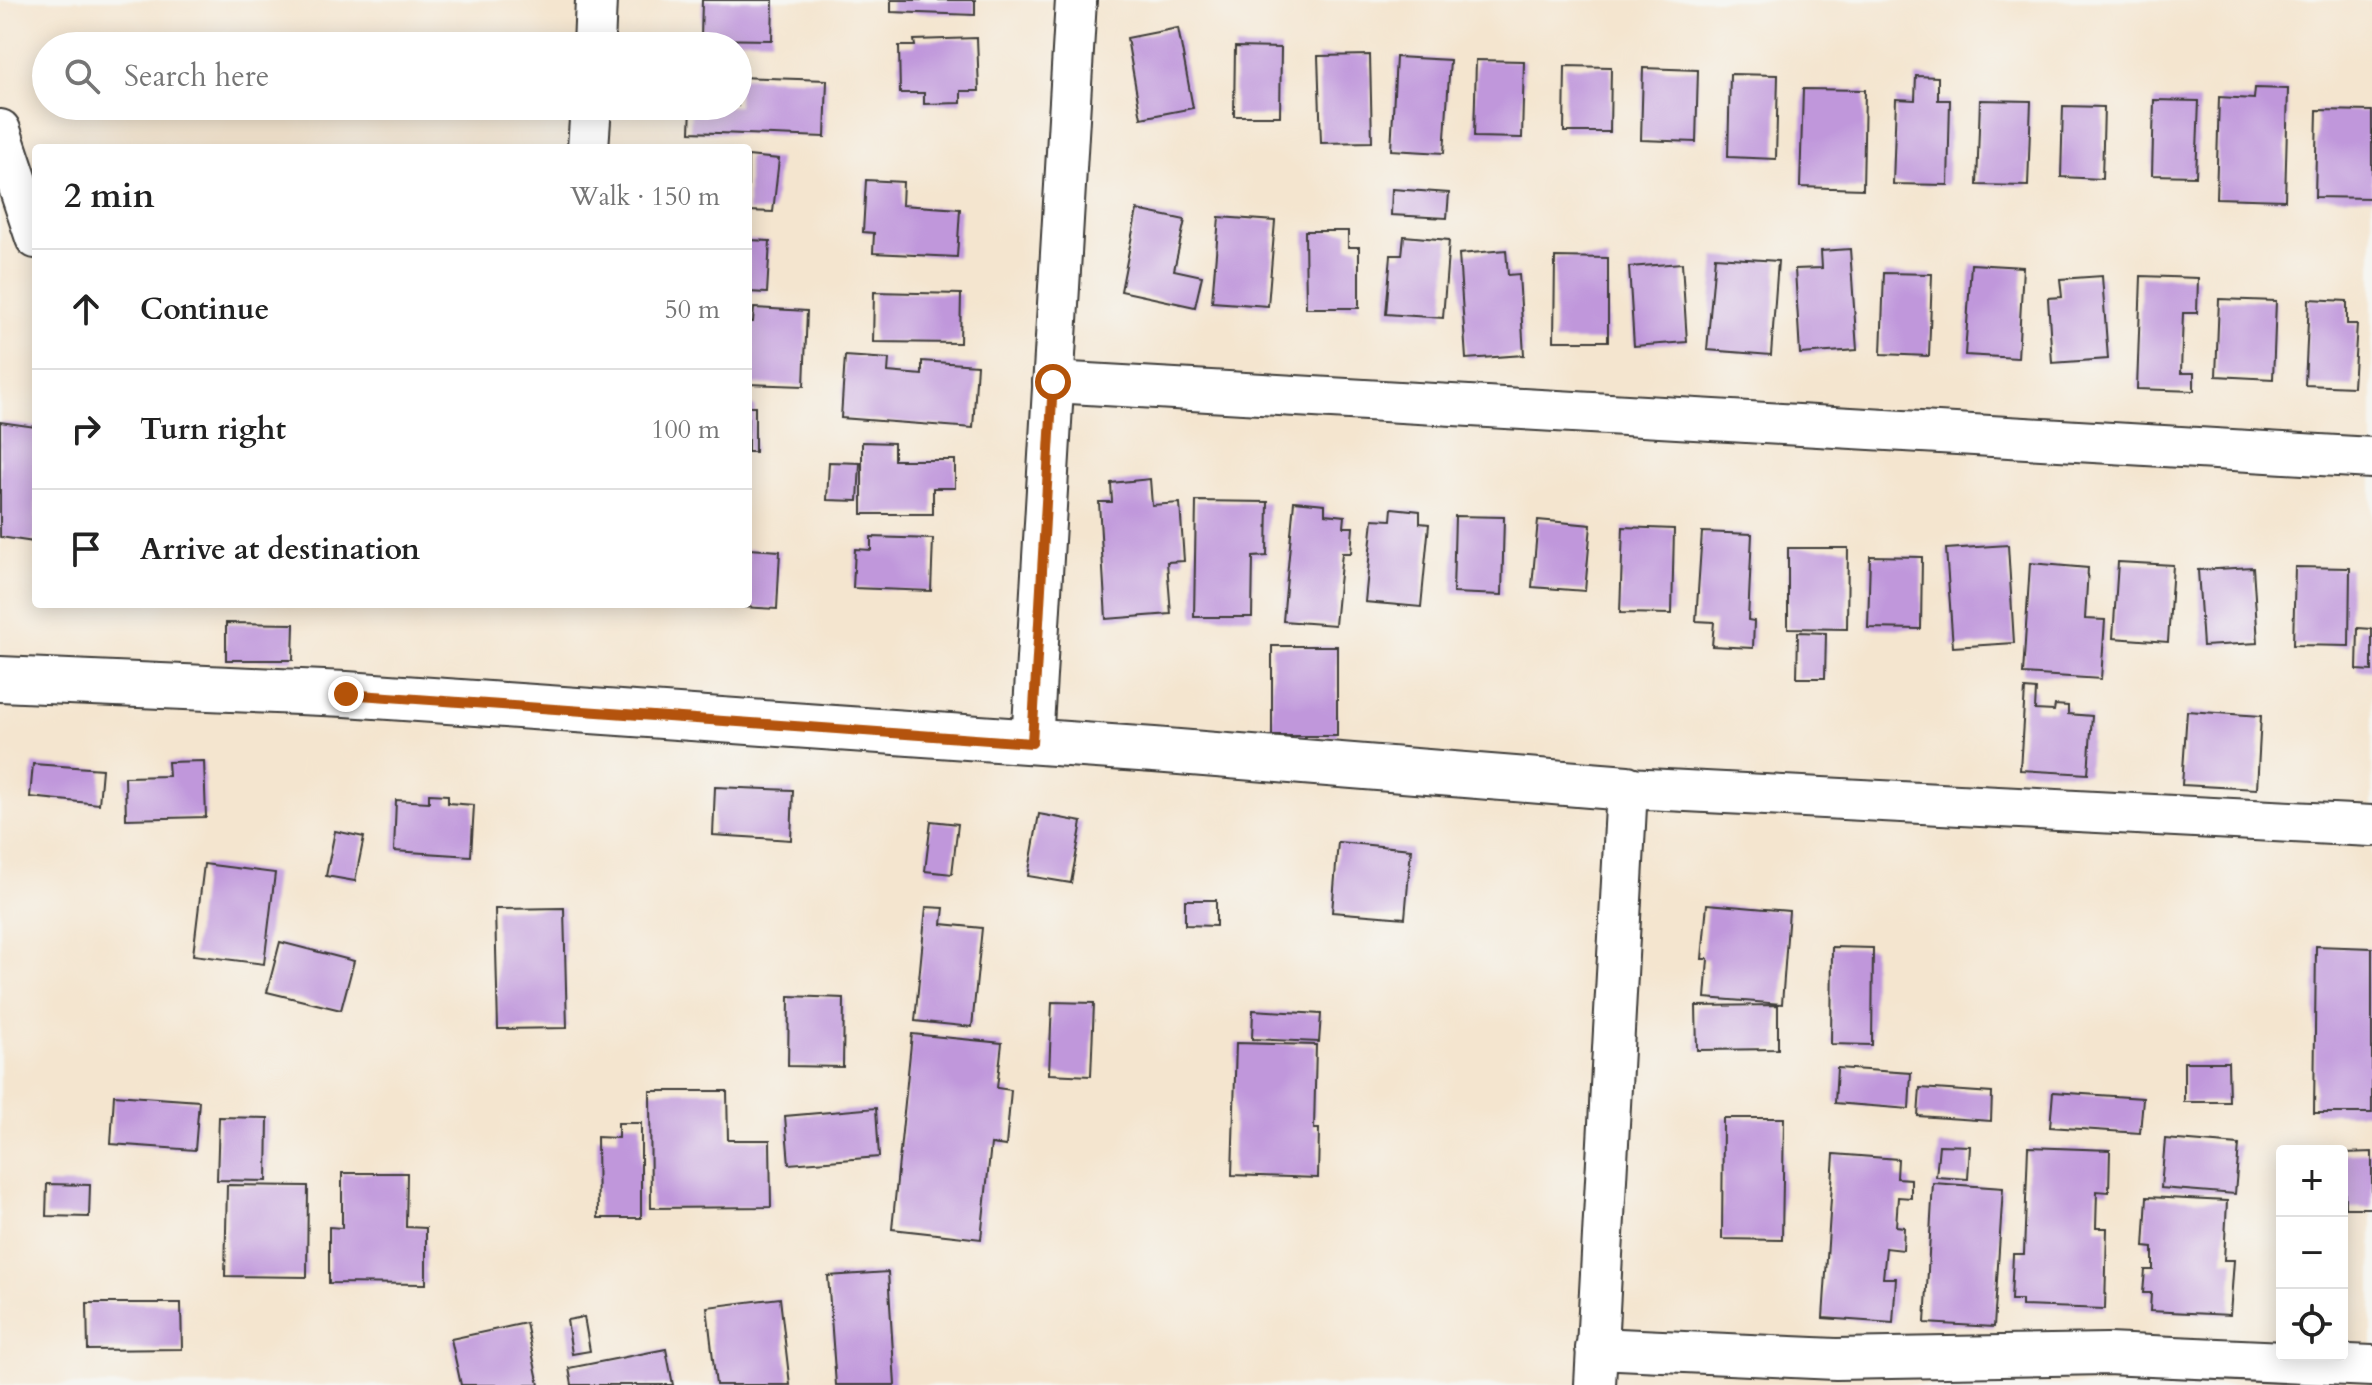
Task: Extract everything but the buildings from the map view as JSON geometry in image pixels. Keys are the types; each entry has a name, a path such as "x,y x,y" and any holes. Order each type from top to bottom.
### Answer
{"street":[{"path":"595,32 596,0"},
{"path":"1032,743 1076,0"},
{"path":"588,144 590,120"},
{"path":"0,130 32,226"},
{"path":"1053,382 2372,458"},
{"path":"0,679 346,694 1154,750 1627,788 2372,826"},
{"path":"1627,788 1595,1366 2107,1354 2372,1366"}],"route":[{"path":"346,694 1032,743 1053,382"}]}
